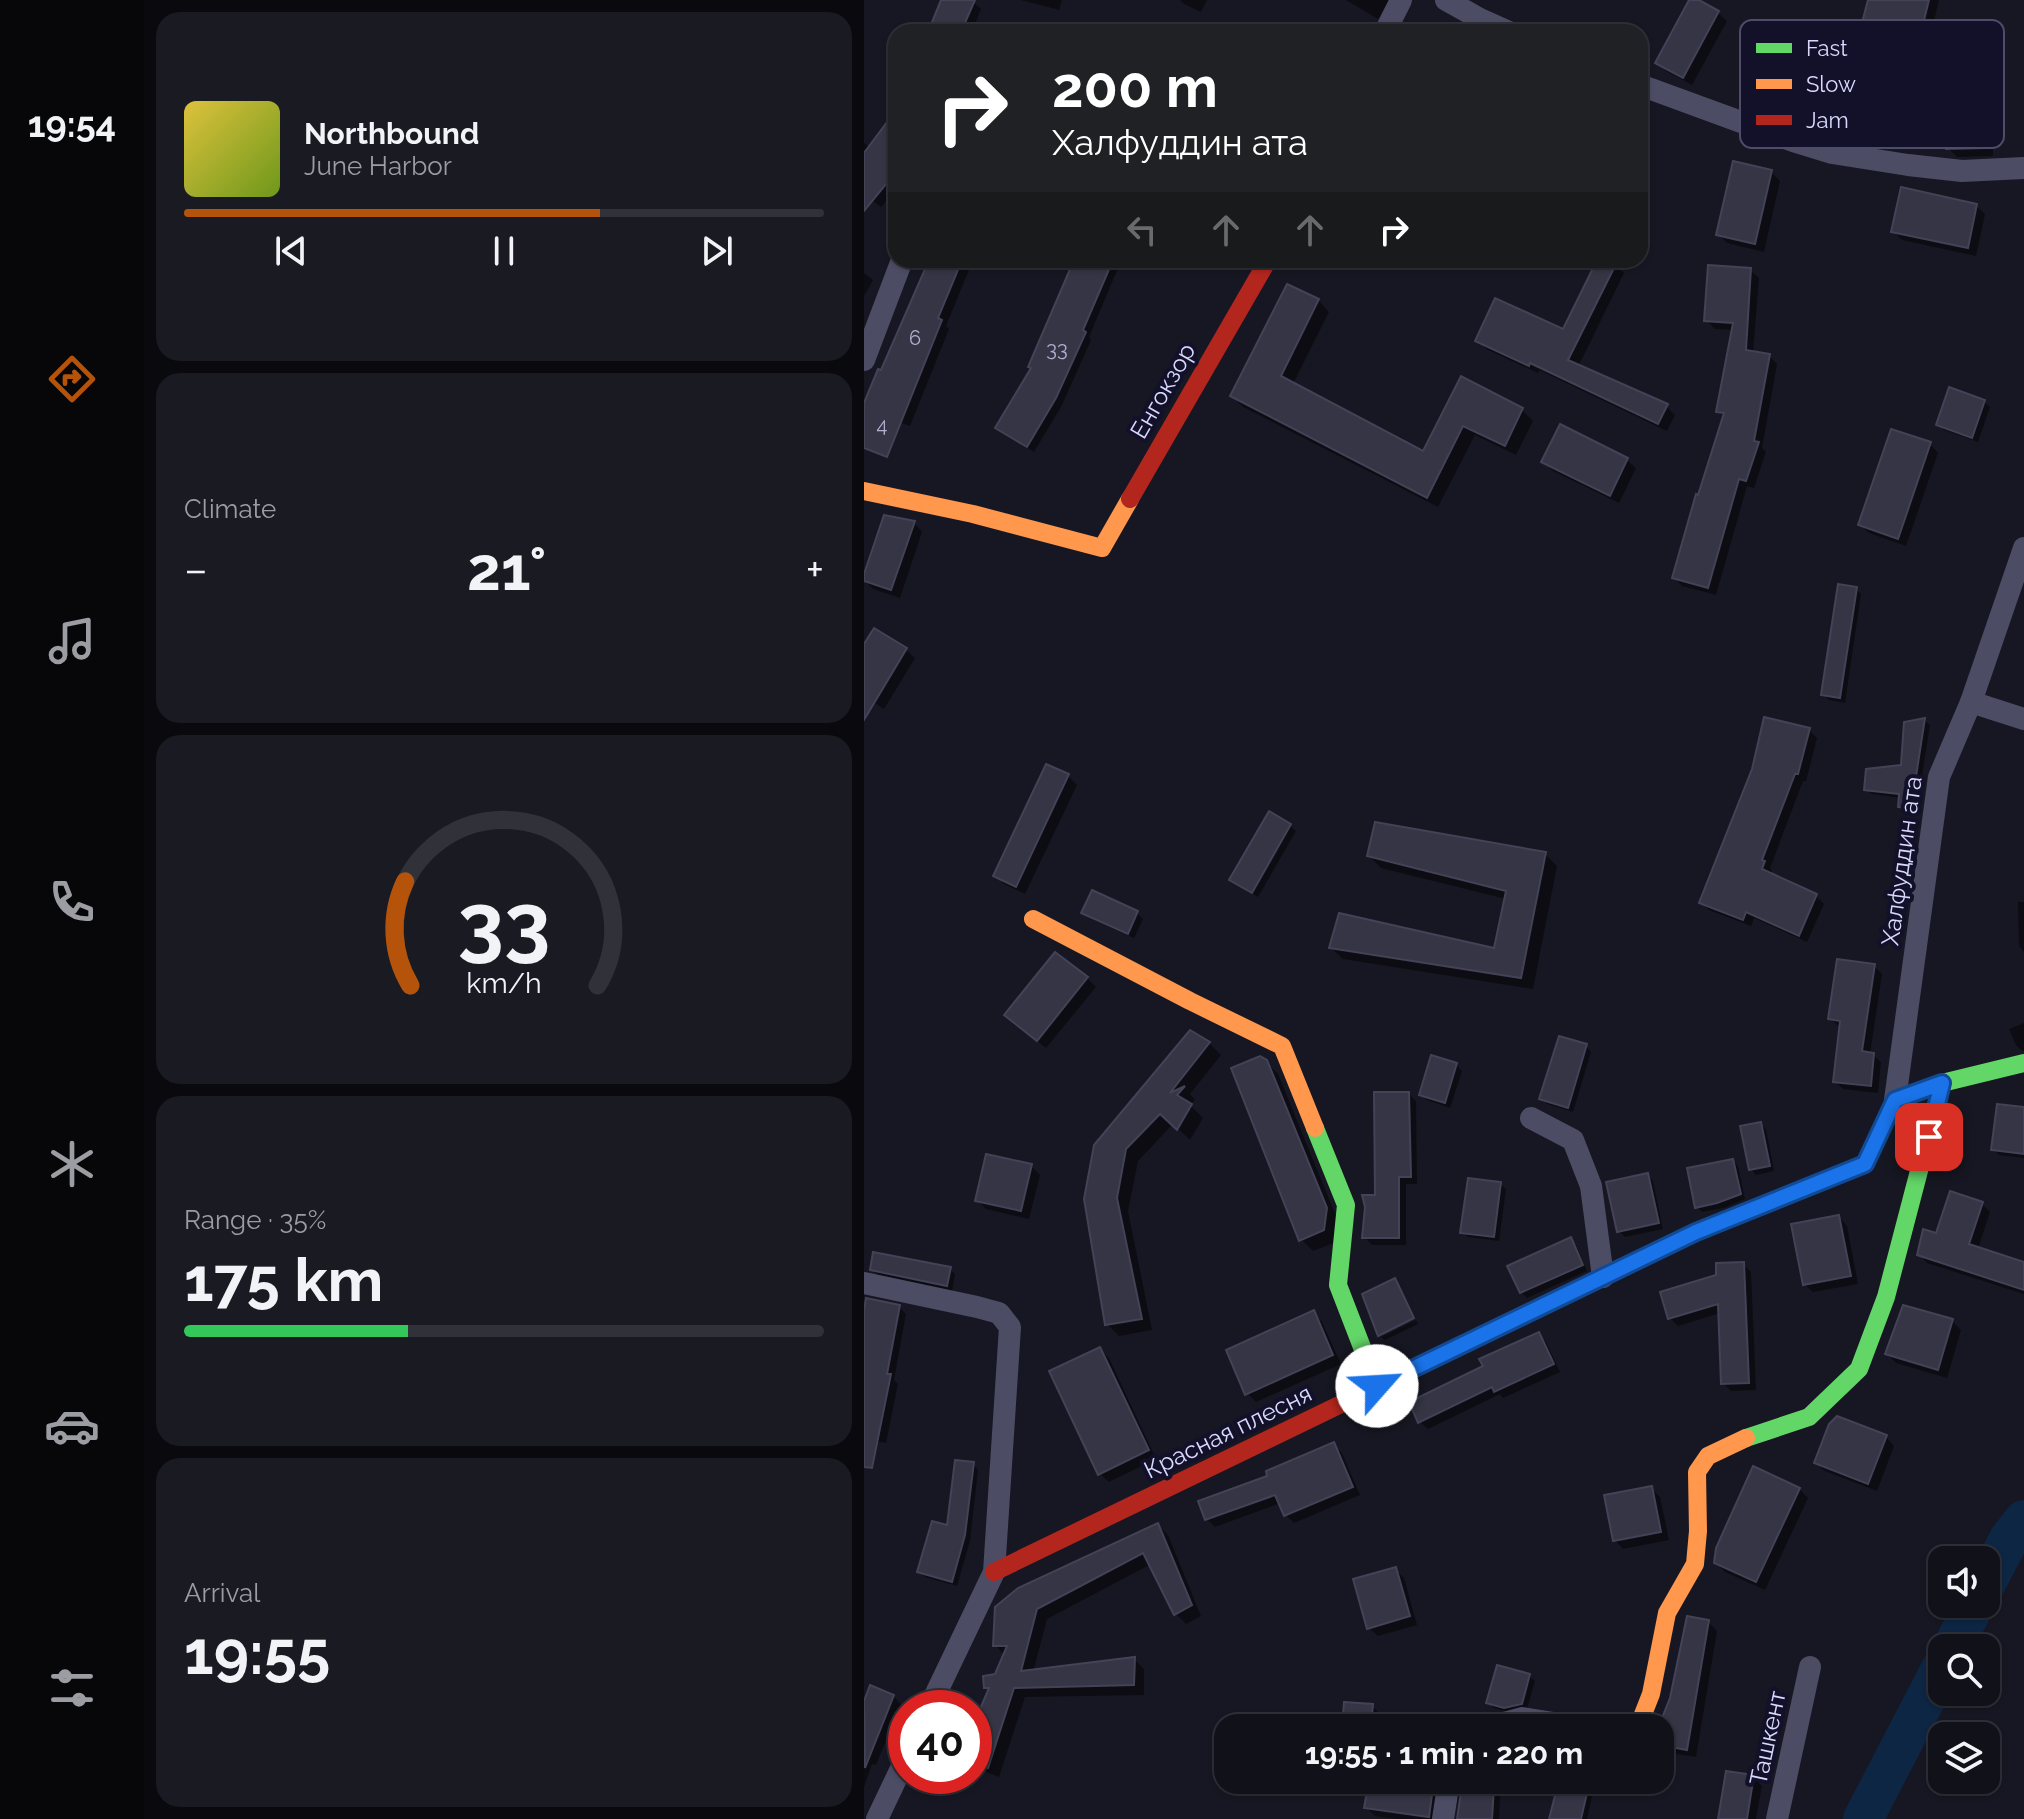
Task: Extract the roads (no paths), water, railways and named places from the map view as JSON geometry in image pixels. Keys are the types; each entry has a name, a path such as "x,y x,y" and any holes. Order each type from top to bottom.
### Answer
{"street":[{"path":"1389,24 1401,0"},
{"path":"1446,0 1491,24"},
{"path":"1648,88 1740,122"},
{"path":"1816,148 1908,165 1962,171 2024,168"},
{"path":"864,360 899,268"},
{"name":"Енгокзор","path":"864,491 973,514 1102,548 1263,268"},
{"name":"Халфуддин ата","path":"1895,1100 1939,777 1971,702 2024,548"},
{"path":"1971,702 2024,719"},
{"path":"1033,919 1282,1046 1346,1205 1338,1285 1377,1386"},
{"path":"1895,1100 1942,1083 2024,1063"},
{"path":"1643,1714 1651,1694 1667,1613 1695,1564 1697,1472 1708,1456 1743,1439 1809,1417 1859,1369 1886,1297 1942,1083"},
{"name":"Красная плесня","path":"994,1572 1696,1232 1865,1164 1895,1100"},
{"path":"1531,1118 1573,1140 1591,1186 1603,1277"},
{"path":"864,1283 999,1313 1010,1327 994,1572 938,1690"},
{"name":"Ташкент","path":"1777,1819 1810,1667"},
{"path":"877,1819 889,1794"},
{"path":"1443,1819 1446,1794"}],"waterway":[{"path":"2000,1556 2024,1520"},
{"path":"1959,1634 1968,1618"},
{"path":"1863,1819 1928,1694"}]}
